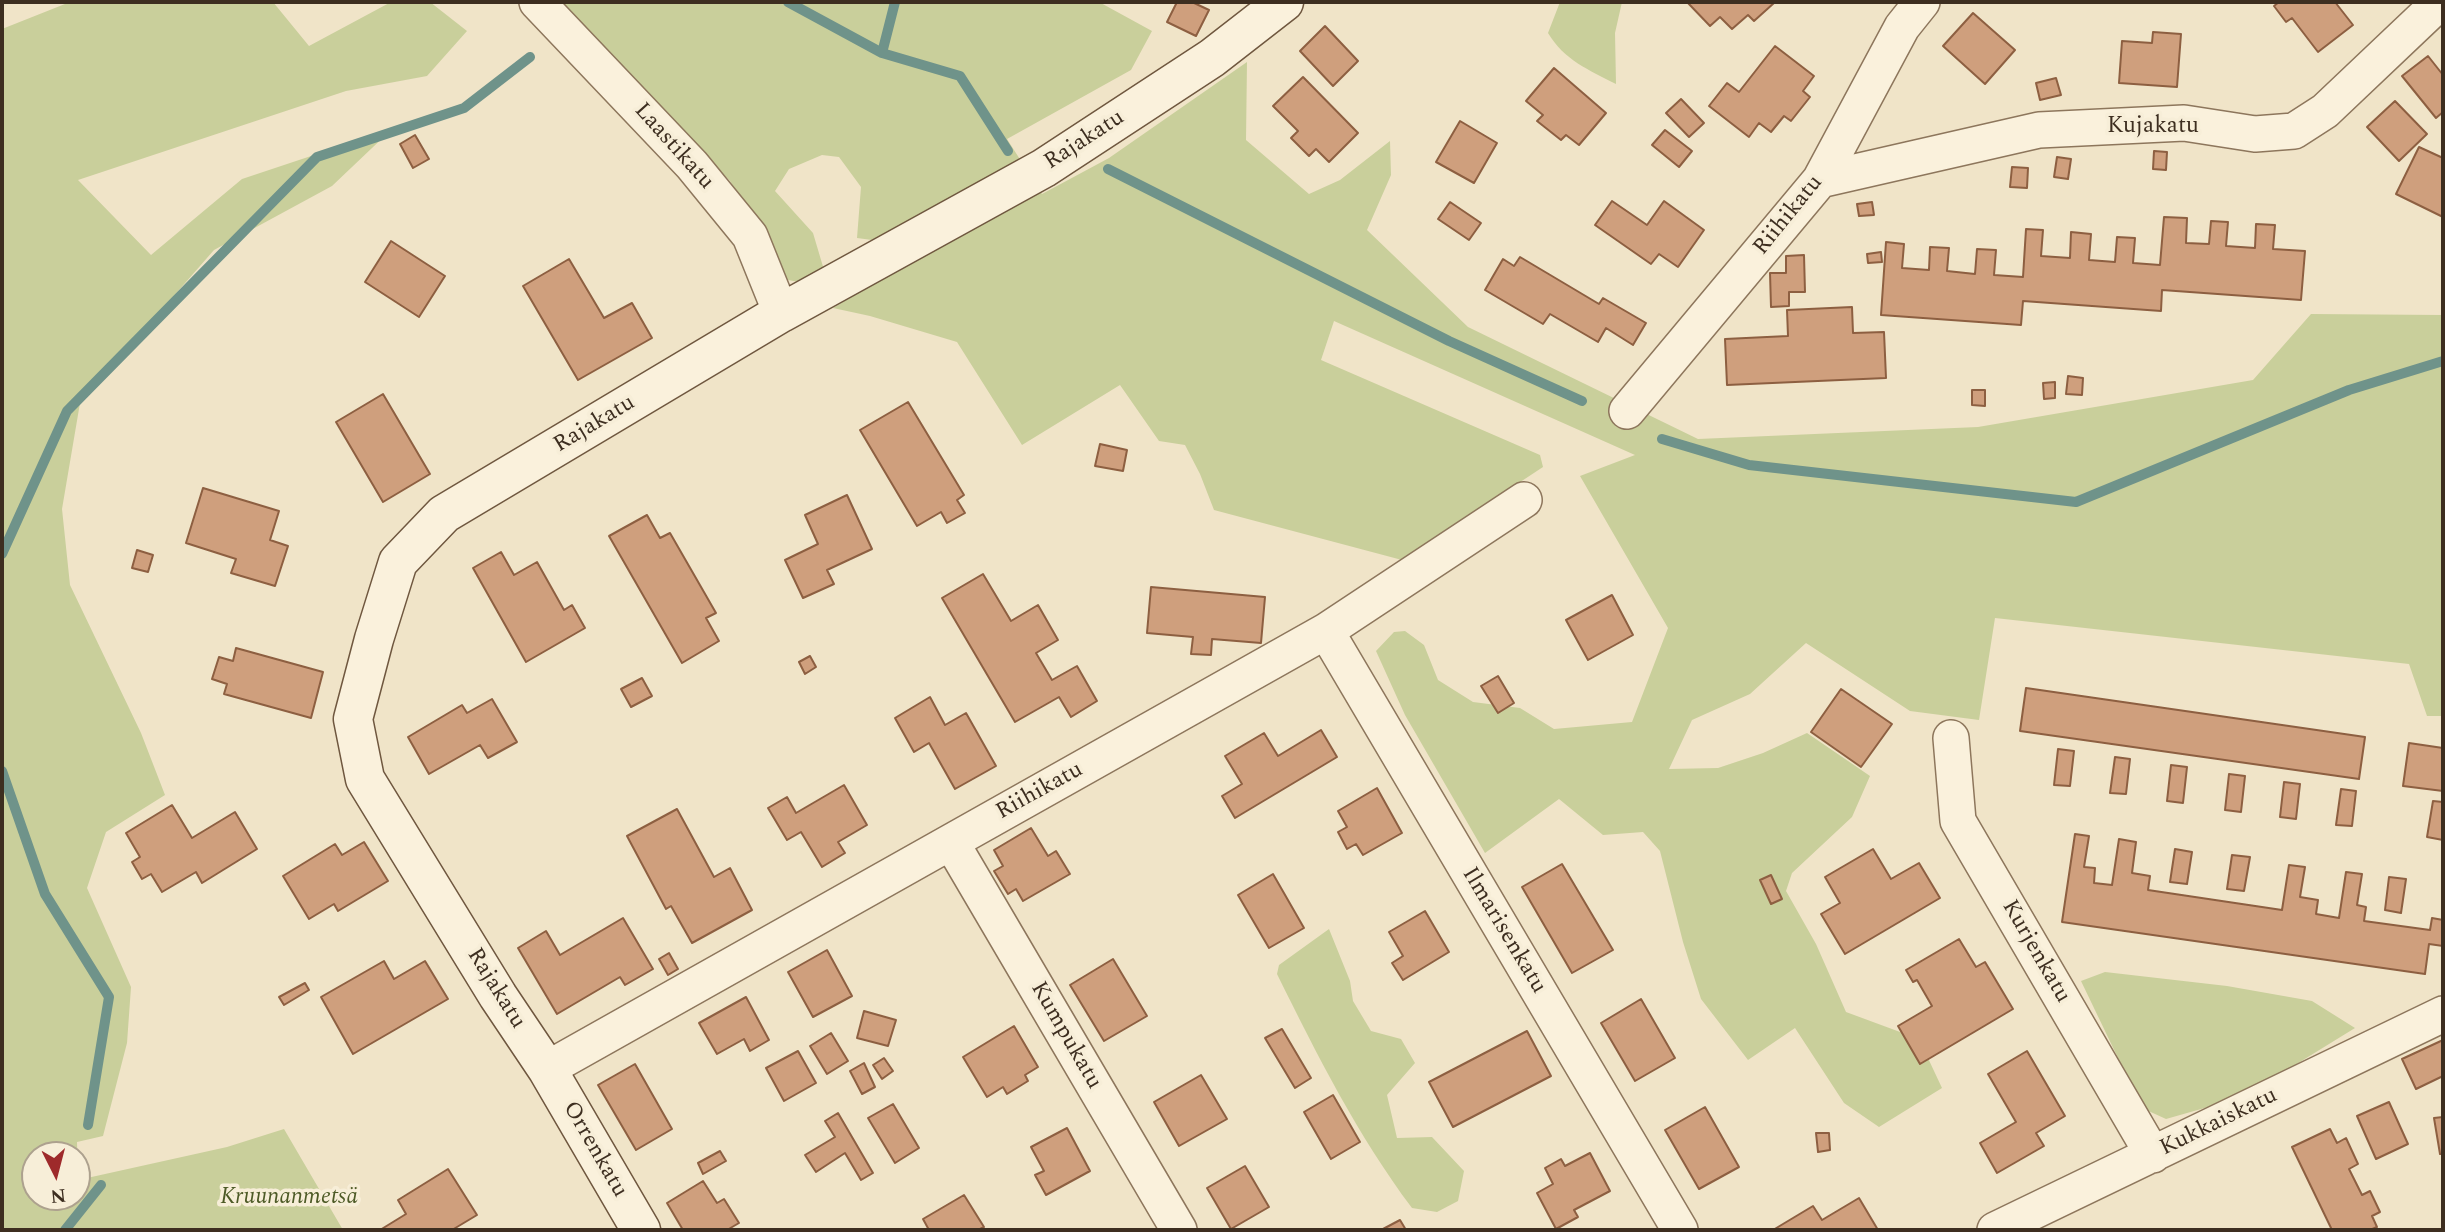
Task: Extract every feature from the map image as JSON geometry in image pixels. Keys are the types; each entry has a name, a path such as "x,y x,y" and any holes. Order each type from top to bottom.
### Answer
{"street":[{"name":"Laastikatu","path":"537,2 692,165 750,236 781,313"},
{"name":"Rajakatu","path":"547,1069 498,996 365,779 353,719 398,562 444,514 781,313 1044,168 1212,58 1284,2"},
{"name":"Riihikatu","path":"1627,411 1820,180 1902,27 1922,2"},
{"name":"Kujakatu","path":"1820,180 2039,130 2183,123 2255,134 2294,131 2325,111 2440,2"},
{"name":"Riihikatu","path":"547,1069 1325,631 1524,500"},
{"name":"Ilmarisenkatu","path":"1325,631 1680,1230"},
{"name":"Kurjenkatu","path":"1951,738 1958,821 2153,1155"},
{"name":"Kumpukatu","path":"951,842 1179,1230"},
{"name":"Kukkaiskatu","path":"1995,1230 2443,1014"},
{"name":"Orrenkatu","path":"547,1069 641,1230"}],"green space":[{"name":"Kruunanmetsä","path":"70,2 273,2 309,46 391,2 430,2 467,31 427,76 346,91 78,180 151,255 242,179 392,129 332,186 214,250 80,403 62,509 70,585 141,733 165,795 106,832 87,888 131,987 127,1043 103,1136 81,1141 21,1141 21,1211 91,1211 91,1177 227,1147 284,1129 343,1230 2,1230 2,29"},
{"path":"555,2 1099,2 1152,31 1131,70 1007,139 1042,194 1109,158 1247,62 1246,140 1309,194 1340,180 1390,141 1391,175 1367,230 1468,327 1698,439 1978,427 2253,380 2311,314 2443,315 2443,716 2427,716 2409,664 1995,618 1979,720 1910,711 1806,643 1750,694 1692,720 1669,769 1718,768 1763,753 1807,733 1870,776 1852,817 1792,873 1786,891 1816,944 1846,1012 1919,1039 1942,1088 1879,1127 1844,1103 1795,1028 1748,1060 1701,999 1683,942 1660,851 1643,832 1603,835 1559,799 1485,853 1405,715 1376,651 1394,632 1405,631 1424,645 1438,680 1473,702 1520,708 1554,729 1632,722 1668,628 1580,476 1635,455 1334,321 1321,360 1540,455 1543,467 1402,560 1214,510 1185,445 1159,441 1120,385 1022,445 957,342 833,308 965,229 909,223 872,240 857,238 861,187 839,157 822,155 789,169 775,191 813,233 824,270 804,283 788,280 730,181"},
{"path":"1560,2 1622,2 1615,33 1616,84 1569,57 1554,42 1548,33"},
{"path":"1329,929 1350,981 1353,1001 1371,1031 1401,1039 1415,1063 1387,1095 1397,1138 1432,1137 1464,1171 1458,1201 1437,1212 1412,1208 1392,1181 1339,1094 1277,974 1279,965"},
{"path":"2105,972 2227,986 2312,1001 2355,1028 2243,1097 2166,1119 2142,1108 2081,981"}],"building":[{"path":"1177,2 1192,2 1209,10 1196,36 1167,22"},
{"path":"1687,2 1774,3 1754,21 1748,15 1732,29 1720,17 1710,26"},
{"path":"2279,2 2335,2 2353,25 2318,52 2292,18 2286,22 2274,6"},
{"path":"1973,13 2015,50 1985,84 1943,46"},
{"path":"1325,26 1358,61 1333,86 1300,51"},
{"path":"2153,32 2181,34 2177,87 2119,83 2122,41 2152,43"},
{"path":"1775,46 1814,76 1803,91 1810,97 1791,121 1784,116 1771,132 1759,123 1749,137 1709,106 1727,83 1739,92"},
{"path":"2428,56 2443,75 2443,112 2436,118 2402,76"},
{"path":"1554,68 1606,113 1579,145 1566,135 1561,140 1537,121 1543,115 1526,101"},
{"path":"1303,77 1358,133 1329,162 1316,149 1309,156 1291,138 1298,131 1273,106"},
{"path":"2056,78 2061,95 2040,100 2036,83"},
{"path":"1681,99 1704,123 1689,137 1666,113"},
{"path":"2395,101 2427,134 2399,161 2367,127"},
{"path":"1460,121 1497,143 1474,183 1436,162"},
{"path":"1665,130 1692,151 1679,167 1652,145"},
{"path":"415,135 429,159 413,168 400,144"},
{"path":"2419,147 2443,158 2443,217 2396,194"},
{"path":"2154,151 2167,152 2166,170 2153,169"},
{"path":"2057,157 2071,159 2068,179 2054,177"},
{"path":"2012,167 2028,168 2027,188 2010,187"},
{"path":"1612,201 1647,225 1664,201 1704,230 1678,267 1659,254 1651,264 1595,225"},
{"path":"1450,202 1481,223 1469,240 1438,219"},
{"path":"1872,202 1874,215 1859,216 1857,204"},
{"path":"2164,217 2187,218 2186,243 2209,244 2211,221 2228,222 2226,246 2255,248 2256,224 2275,225 2273,249 2305,251 2301,300 2162,290 2161,311 2023,301 2021,325 1881,315 1886,242 1904,244 1902,268 1929,270 1930,247 1949,248 1947,271 1975,274 1977,249 1996,250 1994,275 2023,277 2026,229 2043,230 2041,256 2070,258 2071,232 2091,234 2089,260 2115,262 2117,237 2135,238 2133,263 2160,265"},
{"path":"391,241 445,276 419,317 365,282"},
{"path":"1881,252 1882,262 1868,263 1867,254"},
{"path":"1804,255 1805,292 1789,292 1789,306 1771,307 1770,273 1786,273 1786,256"},
{"path":"1520,257 1599,304 1603,298 1646,323 1633,345 1606,328 1598,342 1550,314 1543,324 1485,290 1503,259 1514,266"},
{"path":"569,259 604,318 632,303 652,338 578,380 523,286"},
{"path":"1852,307 1853,333 1884,332 1886,378 1727,385 1725,339 1788,336 1787,310"},
{"path":"2068,376 2083,378 2082,395 2066,394"},
{"path":"2055,382 2055,398 2044,399 2043,383"},
{"path":"1972,390 1985,390 1985,406 1972,405"},
{"path":"383,394 430,474 383,502 336,422"},
{"path":"908,402 964,495 957,500 965,513 947,523 941,512 917,526 860,430"},
{"path":"1100,444 1127,450 1123,471 1095,466"},
{"path":"203,488 279,511 270,540 288,546 275,586 231,573 236,559 186,543"},
{"path":"847,495 872,549 827,570 834,584 803,598 785,560 818,544 805,515"},
{"path":"647,515 660,538 670,533 716,613 706,618 719,641 682,663 609,536"},
{"path":"137,550 153,555 148,572 132,568"},
{"path":"501,552 514,575 537,562 564,610 572,605 585,628 526,662 473,568"},
{"path":"983,574 1011,621 1038,605 1058,640 1036,653 1052,680 1077,666 1097,701 1071,717 1059,697 1015,722 942,598"},
{"path":"1151,587 1265,597 1261,643 1212,639 1211,655 1191,654 1193,637 1147,633"},
{"path":"1612,595 1633,635 1588,660 1566,620"},
{"path":"236,648 323,672 311,718 224,694 227,684 212,679 219,657 233,661"},
{"path":"810,656 816,667 805,674 799,662"},
{"path":"1498,676 1514,703 1498,713 1481,686"},
{"path":"642,678 652,696 631,707 621,689"},
{"path":"2026,688 2365,737 2359,779 2020,731"},
{"path":"1841,689 1892,724 1861,767 1811,732"},
{"path":"930,697 945,725 966,713 996,766 955,789 929,743 914,752 895,718"},
{"path":"492,699 517,742 488,758 480,745 429,774 408,737 462,705 467,713"},
{"path":"1321,730 1337,757 1235,818 1222,796 1242,784 1225,756 1264,733 1278,756"},
{"path":"2409,743 2443,748 2443,791 2403,786"},
{"path":"2058,749 2074,751 2070,786 2054,785"},
{"path":"2115,757 2130,759 2126,794 2110,793"},
{"path":"2171,765 2187,767 2183,803 2167,801"},
{"path":"2229,774 2245,776 2241,812 2225,810"},
{"path":"2284,782 2300,784 2296,819 2280,817"},
{"path":"844,785 867,825 838,842 845,853 822,867 801,832 787,840 768,808 787,797 796,813"},
{"path":"1377,788 1402,833 1363,855 1356,844 1347,849 1338,832 1347,827 1338,811"},
{"path":"2341,789 2356,791 2352,826 2336,825"},
{"path":"2433,801 2443,802 2443,840 2427,837"},
{"path":"172,805 192,838 235,812 257,849 202,883 196,872 162,892 151,874 142,879 132,862 140,857 126,833"},
{"path":"677,809 714,877 730,868 752,910 692,943 671,906 666,909 627,836"},
{"path":"1031,828 1048,856 1056,851 1070,874 1023,901 1016,889 1008,894 994,871 1003,866 994,850"},
{"path":"2075,834 2089,836 2084,867 2095,868 2094,883 2112,885 2119,839 2136,842 2132,873 2150,876 2148,890 2282,910 2289,865 2305,867 2300,897 2318,900 2316,914 2339,918 2346,872 2362,874 2357,905 2366,907 2364,921 2430,930 2432,918 2443,920 2443,946 2429,944 2425,974 2062,922"},
{"path":"364,842 388,881 338,911 334,904 309,919 283,876 335,844 342,855"},
{"path":"1873,849 1891,879 1919,863 1940,898 1845,954 1821,914 1840,903 1825,877"},
{"path":"2175,849 2192,852 2187,884 2170,882"},
{"path":"2232,855 2250,857 2244,891 2227,889"},
{"path":"1562,864 1613,950 1572,973 1522,887"},
{"path":"1273,874 1304,928 1269,948 1238,895"},
{"path":"1771,875 1782,899 1771,904 1760,880"},
{"path":"2389,877 2406,879 2401,913 2385,910"},
{"path":"1425,911 1449,952 1403,980 1392,963 1403,956 1389,932"},
{"path":"623,918 653,969 625,985 620,977 557,1014 518,948 546,931 560,955"},
{"path":"1959,939 1976,967 1985,962 2013,1009 1920,1064 1898,1026 1932,1006 1917,980 1913,982 1906,970"},
{"path":"827,950 852,996 813,1017 788,972"},
{"path":"669,953 678,969 668,975 659,959"},
{"path":"1113,959 1147,1016 1104,1041 1070,985"},
{"path":"384,961 394,979 425,961 448,999 353,1054 321,997"},
{"path":"305,983 309,990 284,1005 279,997"},
{"path":"746,997 769,1040 750,1051 744,1039 717,1054 699,1023"},
{"path":"1641,999 1675,1058 1635,1081 1601,1023"},
{"path":"864,1011 896,1020 888,1046 857,1038"},
{"path":"1014,1026 1038,1067 1025,1075 1028,1081 1007,1094 1003,1087 987,1097 963,1057"},
{"path":"1282,1029 1311,1078 1295,1088 1265,1038"},
{"path":"1527,1031 1551,1076 1453,1127 1429,1082"},
{"path":"831,1033 848,1061 827,1074 810,1046"},
{"path":"2443,1040 2443,1076 2416,1089 2402,1059"},
{"path":"798,1051 816,1083 784,1101 766,1068"},
{"path":"2027,1051 2065,1116 2036,1133 2044,1146 1997,1173 1980,1143 2016,1122 1988,1074"},
{"path":"884,1058 893,1071 882,1079 873,1065"},
{"path":"864,1063 875,1087 862,1094 850,1071"},
{"path":"635,1064 672,1129 636,1150 598,1085"},
{"path":"1201,1075 1227,1119 1179,1146 1154,1102"},
{"path":"1333,1095 1360,1142 1331,1159 1304,1112"},
{"path":"2389,1102 2408,1144 2376,1159 2357,1116"},
{"path":"893,1104 919,1148 895,1163 868,1118"},
{"path":"1705,1107 1739,1167 1699,1189 1665,1130"},
{"path":"838,1113 873,1173 861,1180 845,1153 816,1172 805,1155 835,1137 825,1121"},
{"path":"2443,1117 2443,1154 2440,1154 2434,1118"},
{"path":"1067,1128 1090,1171 1046,1195 1035,1175 1044,1171 1031,1147"},
{"path":"2330,1129 2337,1143 2346,1138 2358,1164 2349,1169 2362,1195 2370,1191 2380,1212 2372,1216 2377,1227 2370,1230 2332,1230 2292,1147"},
{"path":"1816,1133 1829,1133 1830,1150 1818,1152"},
{"path":"720,1151 726,1161 703,1174 698,1163"},
{"path":"1590,1153 1610,1191 1574,1210 1578,1217 1556,1229 1537,1193 1553,1184 1545,1168 1561,1159 1565,1166"},
{"path":"1245,1166 1269,1207 1231,1229 1207,1188"},
{"path":"448,1169 477,1215 452,1230 380,1230 406,1214 398,1200"},
{"path":"703,1181 717,1203 724,1199 739,1223 727,1230 683,1230 667,1203"},
{"path":"964,1195 984,1227 978,1230 929,1230 923,1219"},
{"path":"1859,1198 1878,1230 1773,1230 1813,1206 1822,1220"},
{"path":"1400,1220 1406,1230 1383,1230 1383,1229"}],"waterway":[{"path":"788,2 882,53 960,76 1008,151"},
{"path":"882,53 895,2"},
{"path":"2,554 67,411 317,157 464,108 530,57"},
{"path":"1108,169 1449,341 1582,401"},
{"path":"1662,439 1749,465 2076,502 2349,390 2443,361"},
{"path":"2,771 45,894 109,997 88,1125"},
{"path":"65,1230 101,1185"}]}
